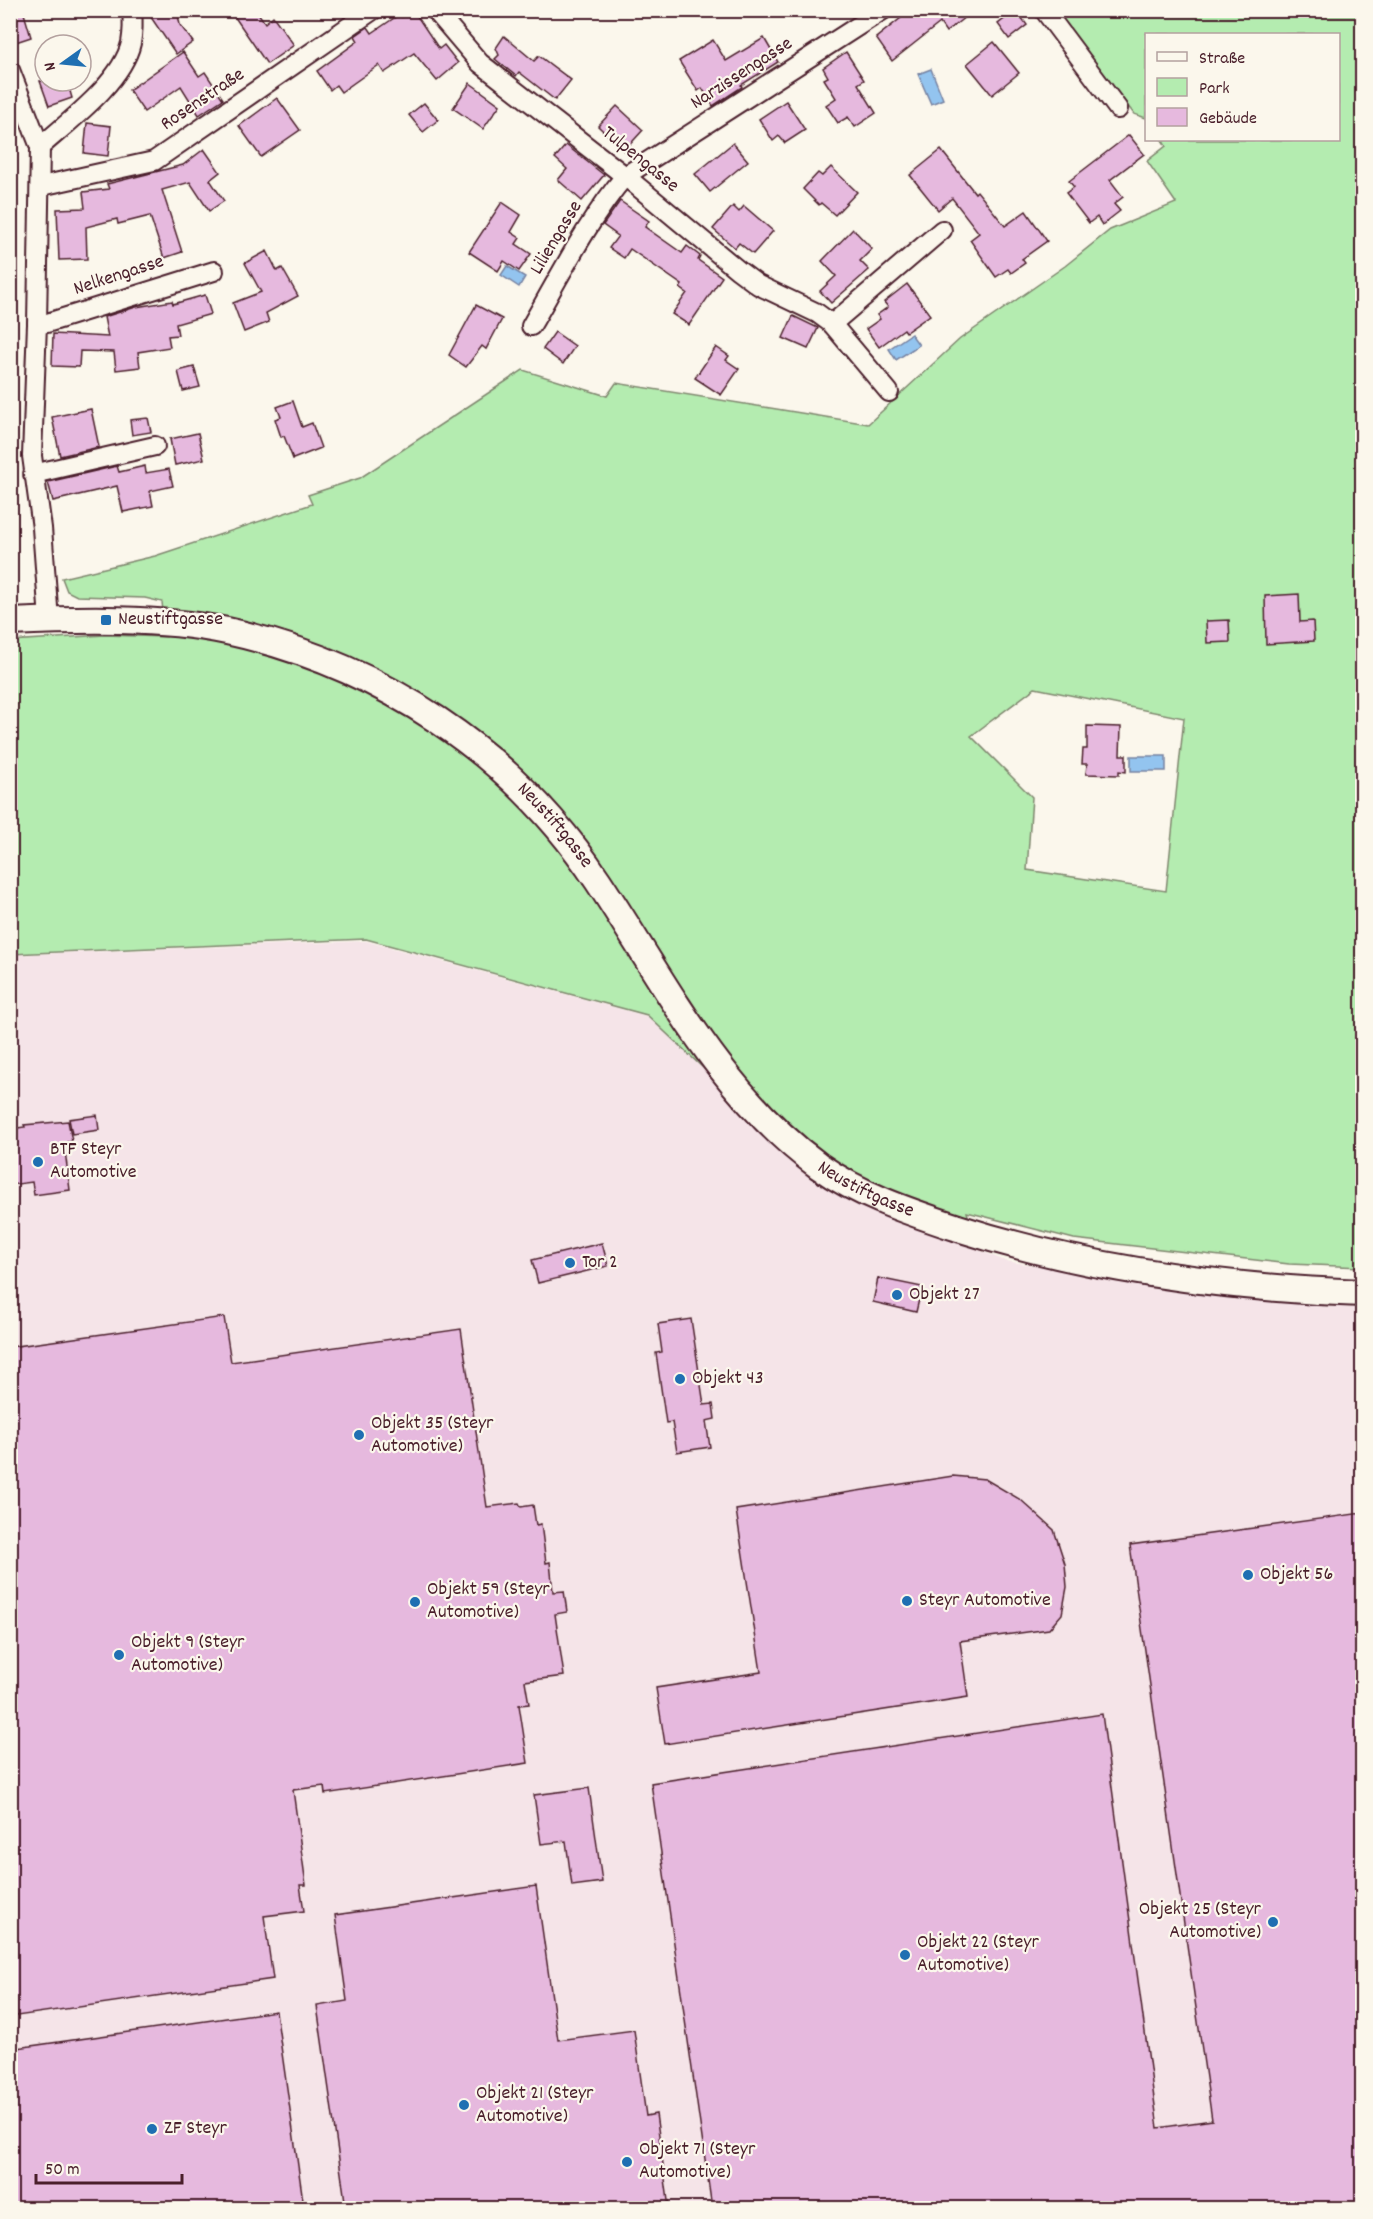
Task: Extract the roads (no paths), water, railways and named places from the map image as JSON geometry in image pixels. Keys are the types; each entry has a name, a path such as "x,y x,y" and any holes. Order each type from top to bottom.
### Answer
{"street":[{"path":"40,147 117,73 130,44 132,10"},
{"name":"Rosenstraße","path":"41,186 154,161 373,10"},
{"name":"Tulpengasse","path":"435,10 480,63 625,176 758,285 817,313 832,324 889,392"},
{"name":"Narzissengasse","path":"625,176 883,10"},
{"path":"1044,10 1118,109"},
{"path":"10,70 40,147 38,324 32,456 42,528 49,620"},
{"name":"Liliengasse","path":"531,326 568,260 614,189 625,176"},
{"path":"832,324 942,230"},
{"name":"Nelkengasse","path":"38,324 214,271"},
{"path":"33,474 155,446"},
{"name":"Neustiftgasse","path":"10,622 139,620 226,631 293,650 353,672 385,688 463,736 524,790 553,821 596,878 679,1010 723,1071 772,1126 818,1165 840,1180 892,1206 995,1240 1043,1252 1190,1280 1301,1291 1362,1293"}],"water":[{"path":"931,69 943,99 931,104 918,74"},
{"path":"507,266 525,277 519,287 501,275"},
{"path":"911,334 919,345 896,360 889,349"},
{"path":"1131,756 1166,756 1166,771 1131,771"}],"place":[{"name":"Neustiftgasse","path":"106,620"},
{"name":"BTF Steyr Automotive","path":"38,1162"},
{"name":"Tor 2","path":"570,1263"},
{"name":"Objekt 27","path":"897,1295"},
{"name":"Objekt 43","path":"680,1379"},
{"name":"Objekt 35 (Steyr Automotive)","path":"359,1435"},
{"name":"Objekt 56","path":"1248,1575"},
{"name":"Steyr Automotive","path":"907,1601"},
{"name":"Objekt 59 (Steyr Automotive)","path":"415,1602"},
{"name":"Objekt 9 (Steyr Automotive)","path":"119,1655"},
{"name":"Objekt 25 (Steyr Automotive)","path":"1273,1922"},
{"name":"Objekt 22 (Steyr Automotive)","path":"905,1955"},
{"name":"Objekt 21 (Steyr Automotive)","path":"464,2105"},
{"name":"ZF Steyr","path":"152,2129"},
{"name":"Objekt 71 (Steyr Automotive)","path":"627,2162"}]}
